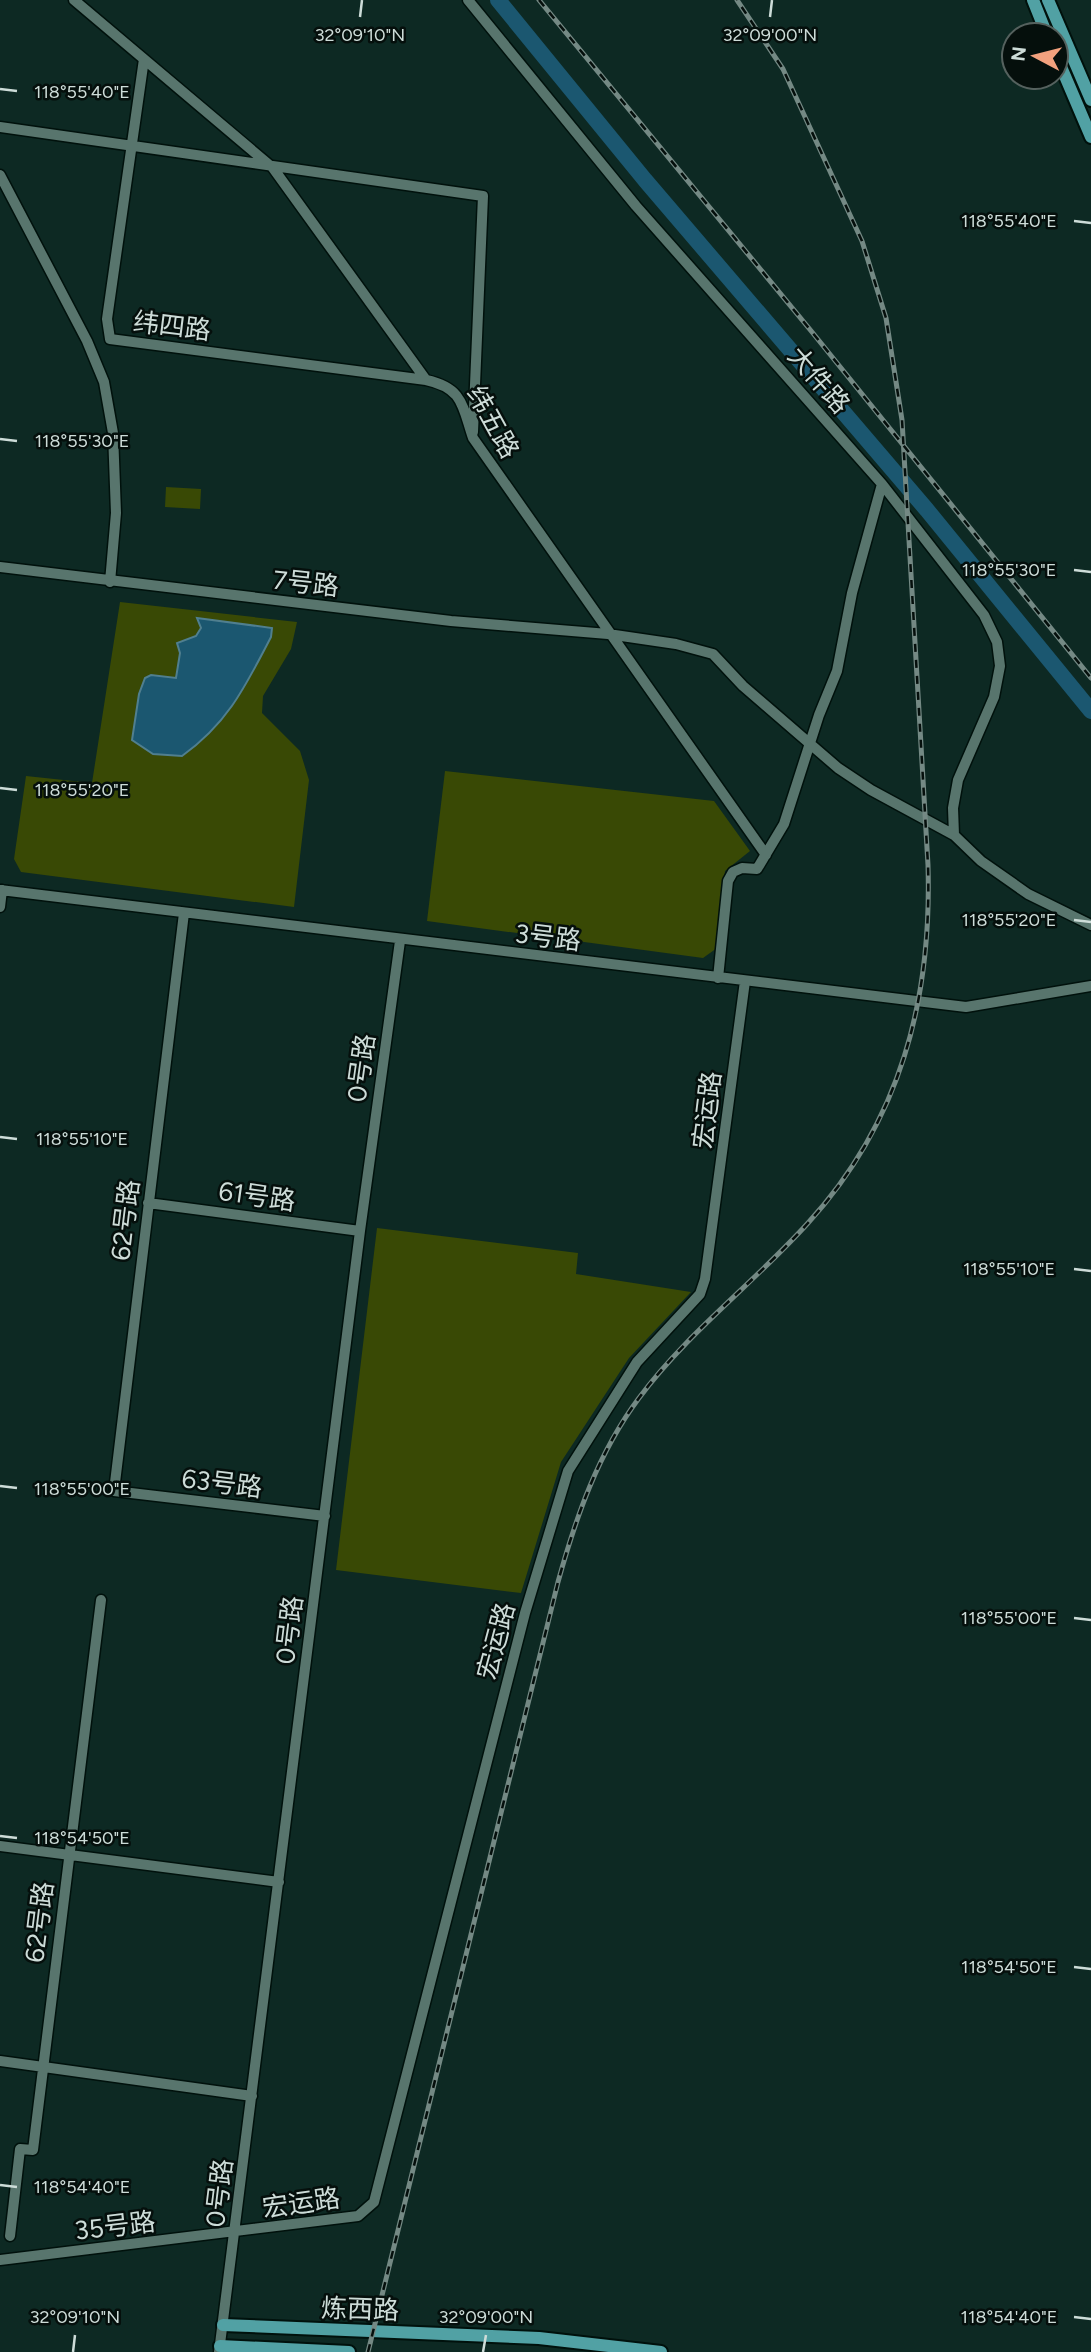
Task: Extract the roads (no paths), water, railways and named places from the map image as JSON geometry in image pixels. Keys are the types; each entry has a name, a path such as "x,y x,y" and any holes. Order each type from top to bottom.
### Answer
{"main road":[{"path":"1033,0 1041,21"},
{"path":"1048,0 1091,100"},
{"path":"1070,88 1091,137"},
{"name":"炼西路","path":"223,2325 539,2339 661,2352"},
{"name":"炼西路","path":"220,2349 349,2352"}],"street":[{"name":"纬五路","path":"74,0 273,168 426,380 447,384 459,396 473,438 608,634 766,855"},
{"name":"大件路","path":"468,0 636,206 882,484 984,615 997,642 1000,666 994,697 958,780 953,808 954,835"},
{"name":"纬四路","path":"144,59 107,319 110,340 426,380"},
{"path":"0,127 273,168 483,195 473,438"},
{"path":"0,175 87,341 104,382 113,433 116,513 110,582"},
{"path":"718,978 728,881 733,872 741,868 757,869 784,824 837,671 852,593 882,484"},
{"name":"7号路","path":"0,567 451,621 608,634 676,644 713,654 743,686 809,746 871,790 954,835 981,861 1028,894 1091,925"},
{"path":"0,907 1,890"},
{"name":"3号路","path":"1,890 400,941 966,1007 1091,986"},
{"name":"62号路","path":"114,1491 184,913"},
{"name":"0号路","path":"220,2349 360,1231 400,941"},
{"name":"宏运路","path":"234,2234 358,2216 374,2202 521,1625 568,1471 638,1362 700,1294 705,1279 745,981"},
{"name":"61号路","path":"148,1203 360,1231"},
{"name":"63号路","path":"114,1491 325,1516"},
{"name":"62号路","path":"10,2236 20,2148 33,2150 101,1600"},
{"path":"0,1846 279,1882"},
{"path":"0,2061 252,2096"},
{"name":"35号路","path":"0,2260 234,2234"}],"water":[{"path":"197,618 272,628 271,637 244,688 212,731 182,756 153,754 132,740 139,694 145,678 151,675 176,678 180,653 177,643 196,636 201,628"}],"waterway":[{"path":"498,0 645,180 927,510 1091,711"}],"railway":[{"path":"539,0 1091,678"},
{"path":"368,2352 558,1582 590,1486 624,1419 658,1374 808,1223 840,1184 867,1143 888,1100 904,1056 924,963 928,865 902,420 886,318 862,241 783,69 737,0"}]}
